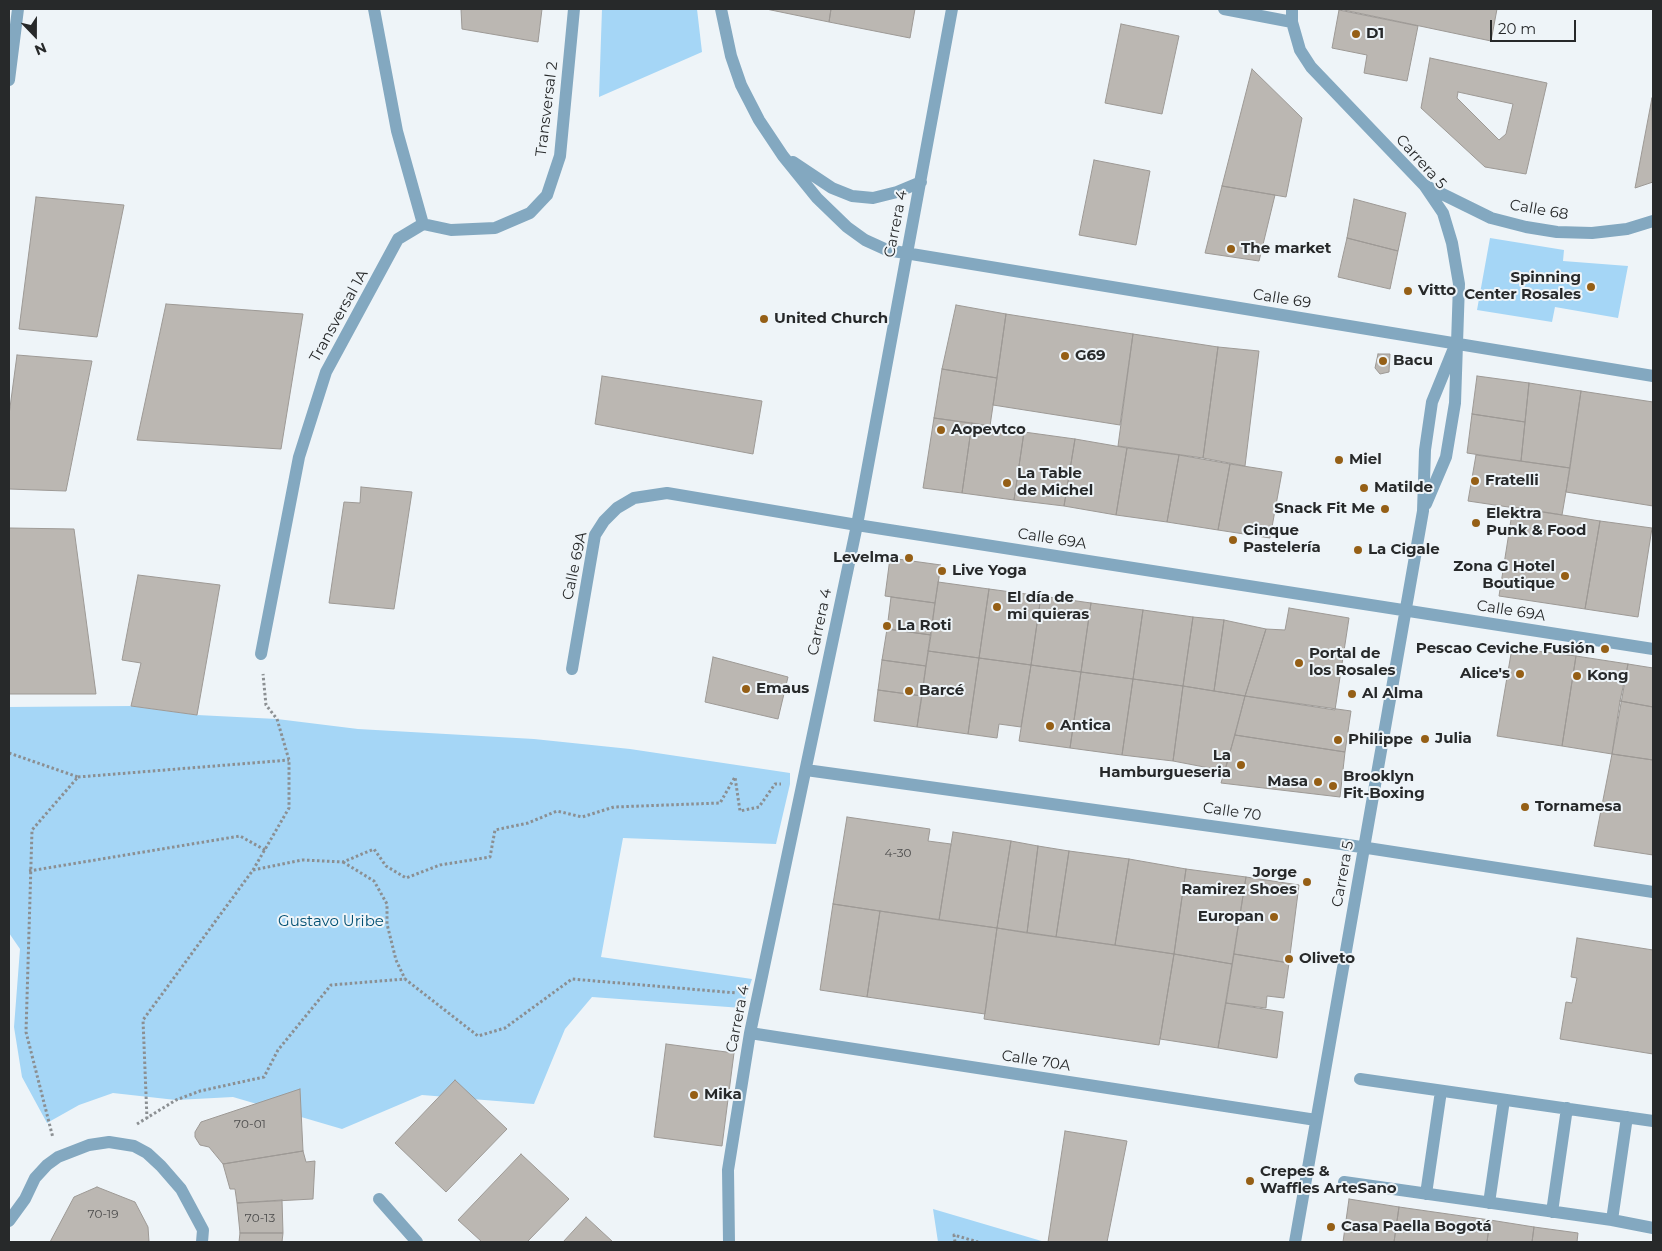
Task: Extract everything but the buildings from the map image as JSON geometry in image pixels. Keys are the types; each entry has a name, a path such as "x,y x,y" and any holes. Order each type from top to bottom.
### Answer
{"street":[{"path":"9,80 18,9"},
{"path":"374,9 397,131 423,224"},
{"name":"Transversal 2","path":"423,224 451,230 495,228 530,213 547,196 560,156 574,9"},
{"name":"Calle 69","path":"721,9 731,56 741,85 758,120 783,156 817,198 847,227 880,246 906,254 1653,376"},
{"name":"Carrera 4","path":"729,1242 728,1170 750,1033 857,525 952,9"},
{"path":"1224,9 1292,15"},
{"name":"Carrera 5","path":"1292,15 1300,50 1324,83 1424,185 1443,213 1452,243 1459,284 1455,403 1446,457 1423,511"},
{"path":"783,156 832,188 852,196 873,198 897,192 921,182"},
{"name":"Calle 68","path":"1424,185 1491,218 1534,228 1592,233 1627,229 1653,220"},
{"name":"Transversal 1A","path":"261,654 300,457 326,372 398,240 423,224"},
{"name":"Carrera 5","path":"1295,1242 1423,511 1424,450 1432,402 1456,343"},
{"name":"Calle 69A","path":"572,669 595,535 604,521 617,508 634,498 667,493 857,525 1653,649"},
{"name":"Calle 70","path":"806,770 1364,847 1653,892"},
{"name":"Calle 70A","path":"750,1033 1316,1120"},
{"path":"1360,1079 1653,1120"},
{"path":"1426,1194 1441,1091"},
{"path":"1489,1203 1504,1100"},
{"path":"1552,1212 1567,1108"},
{"path":"1612,1220 1627,1117"},
{"path":"9,1221 25,1199 36,1178 63,1155 89,1145 109,1142 134,1146 147,1153 181,1189 203,1230 202,1242"},
{"path":"1344,1182 1612,1220 1653,1228"},
{"path":"379,1199 417,1242"}],"path":[{"path":"261,654 266,705 276,719 289,760 289,808 253,870 143,1020 147,1120 176,1100 200,1091 264,1077 278,1050 331,985 405,978"},
{"path":"9,753 78,778 289,760"},
{"path":"253,870 302,860 343,862 374,850 386,866 406,878 440,865 490,858 495,830 528,823 557,811 582,817 614,807 720,803 735,777 740,811 759,808 775,784 783,784"},
{"path":"63,1155 26,1032 29,871 32,830 78,778"},
{"path":"29,871 240,836 265,850"},
{"path":"343,862 374,880 388,904 387,924 396,960 405,978 478,1036 505,1028 572,979 747,994"},
{"path":"955,1242 954,1235 978,1242"}],"green space":[{"path":"602,9 697,9 702,52 599,97"},
{"path":"1490,238 1564,250 1563,261 1628,266 1618,318 1555,307 1552,322 1477,310"},
{"name":"Gustavo Uribe","path":"131,706 197,715 277,719 358,729 534,739 630,749 790,773 790,784 776,844 623,838 601,957 752,979 742,1008 592,997 565,1029 534,1104 422,1095 342,1129 233,1097 176,1100 113,1093 79,1105 47,1123 22,1077 14,1027 20,949 9,933 9,707"},
{"path":"933,1209 1045,1242 938,1242"}],"place":[{"name":"D1","path":"1356,34"},
{"name":"The market","path":"1231,249"},
{"name":"Spinning Center Rosales","path":"1591,287"},
{"name":"Vitto","path":"1408,291"},
{"name":"United Church","path":"764,319"},
{"name":"G69","path":"1065,356"},
{"name":"Bacu","path":"1383,361"},
{"name":"Aopevtco","path":"941,430"},
{"name":"Miel","path":"1339,460"},
{"name":"Fratelli","path":"1475,481"},
{"name":"La Table de Michel","path":"1007,483"},
{"name":"Matilde","path":"1364,488"},
{"name":"Snack Fit Me","path":"1385,509"},
{"name":"Elektra Punk & Food","path":"1476,523"},
{"name":"Cinque Pastelería","path":"1233,540"},
{"name":"La Cigale","path":"1358,550"},
{"name":"Levelma","path":"909,558"},
{"name":"Live Yoga","path":"942,571"},
{"name":"Zona G Hotel Boutique","path":"1565,576"},
{"name":"El día de mi quieras","path":"997,607"},
{"name":"La Roti","path":"887,626"},
{"name":"Pescao Ceviche Fusión","path":"1605,649"},
{"name":"Portal de los Rosales","path":"1299,663"},
{"name":"Alice's","path":"1520,674"},
{"name":"Kong","path":"1577,676"},
{"name":"Emaus","path":"746,689"},
{"name":"Barcé","path":"909,691"},
{"name":"Al Alma","path":"1352,694"},
{"name":"Antica","path":"1050,726"},
{"name":"Julia","path":"1425,739"},
{"name":"Philippe","path":"1338,740"},
{"name":"La Hamburgueseria","path":"1241,765"},
{"name":"Masa","path":"1318,782"},
{"name":"Brooklyn Fit-Boxing","path":"1333,786"},
{"name":"Tornamesa","path":"1525,807"},
{"name":"Jorge Ramirez Shoes","path":"1307,882"},
{"name":"Europan","path":"1274,917"},
{"name":"Oliveto","path":"1289,959"},
{"name":"Mika","path":"694,1095"},
{"name":"Crepes & Waffles ArteSano","path":"1250,1181"},
{"name":"Casa Paella Bogotá","path":"1331,1227"}]}
